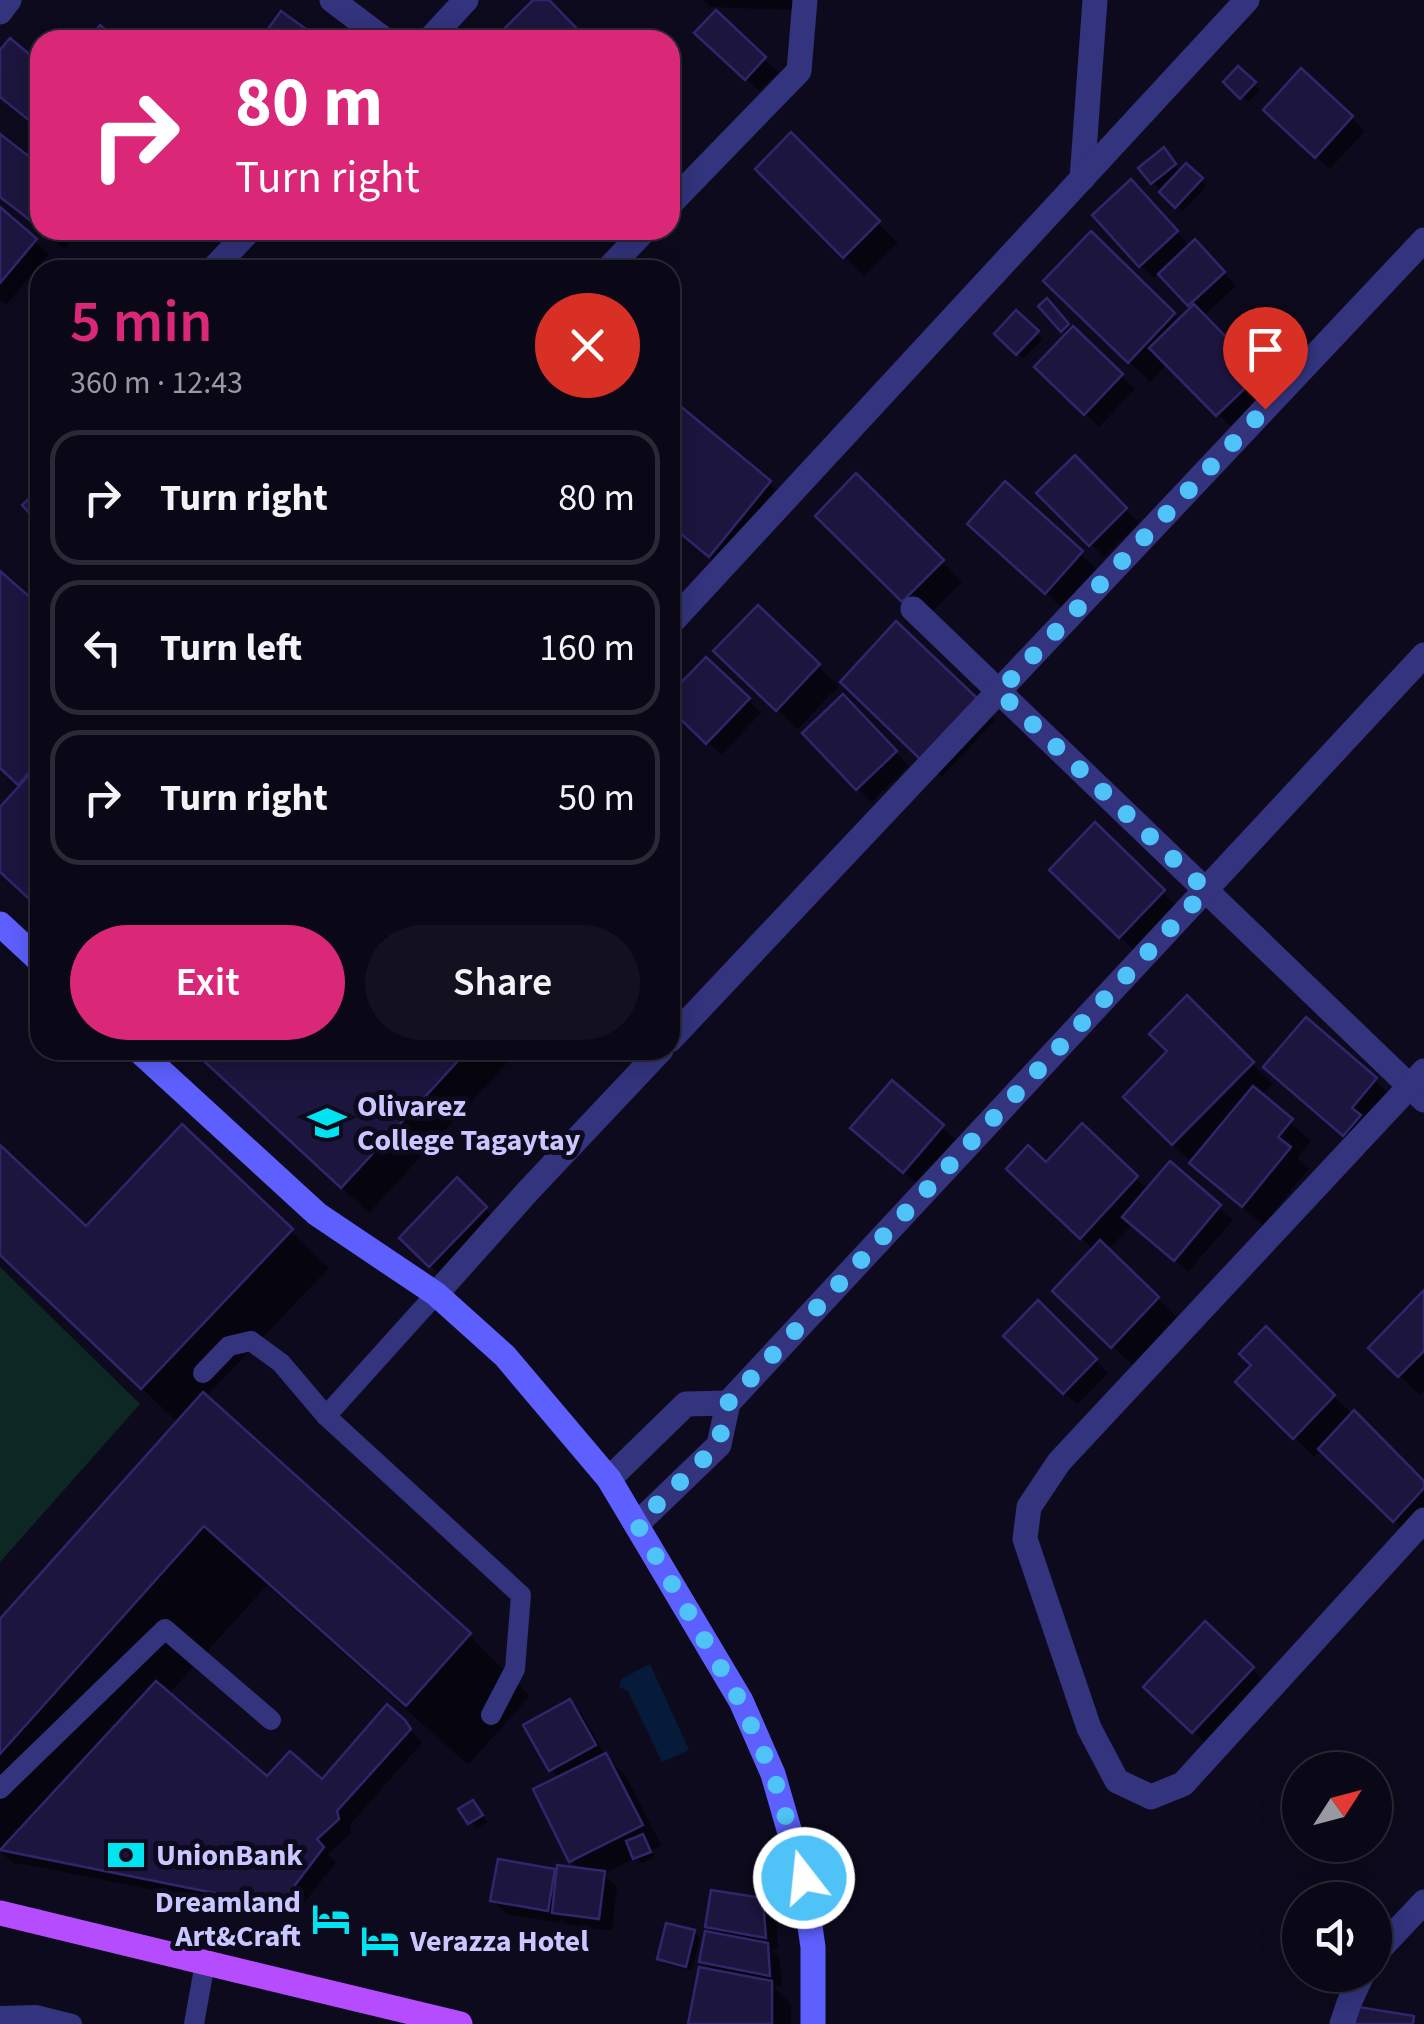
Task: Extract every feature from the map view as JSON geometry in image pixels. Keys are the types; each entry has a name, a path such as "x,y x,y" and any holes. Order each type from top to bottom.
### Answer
{"main road":[{"path":"0,1913 460,2024"}],"street":[{"path":"0,12 9,0"},
{"path":"332,0 372,30"},
{"path":"438,30 466,0"},
{"path":"680,194 799,70 805,0"},
{"path":"1082,179 1095,0"},
{"path":"680,613 1248,0"},
{"path":"222,260 240,240"},
{"path":"616,260 635,240"},
{"path":"680,1029 1424,240"},
{"path":"913,609 1206,890 1419,1086 1059,1462 1029,1507 1025,1539 1089,1728 1117,1782 1150,1797 1183,1784 1424,1520"},
{"path":"637,1524 718,1445 728,1403 1424,655"},
{"path":"0,924 30,952"},
{"path":"149,1060 317,1214 436,1294 505,1356 609,1479 740,1701 773,1774 804,1878 812,1947 813,2024"},
{"path":"436,1294 652,1060"},
{"path":"609,1479 686,1404 728,1403"},
{"path":"1392,1936 1424,1902"},
{"path":"1342,2024 1354,1992"}],"lane":[{"path":"326,1416 436,1294"},
{"path":"204,1373 230,1346 251,1341 281,1363 326,1416 521,1595 514,1668 491,1716"},
{"path":"0,1788 165,1630 271,1720"},
{"path":"194,2024 205,1964"},
{"path":"0,2016 36,2015 72,2024"}],"green space":[{"path":"0,1267 140,1404 0,1562"}],"water":[{"path":"650,1664 689,1750 662,1762 628,1691 619,1687 621,1679"}],"building":[{"path":"533,0 549,0 578,30 503,30"},
{"path":"716,10 766,57 745,80 694,33"},
{"path":"281,11 307,30 267,30"},
{"path":"10,38 30,55 30,121 0,97 0,50"},
{"path":"1238,66 1256,82 1240,99 1223,82"},
{"path":"1301,68 1353,116 1315,158 1263,110"},
{"path":"791,132 880,221 843,258 755,169"},
{"path":"0,134 30,157 30,220 0,197"},
{"path":"1164,147 1176,164 1151,184 1138,168"},
{"path":"1186,163 1203,178 1175,208 1159,192"},
{"path":"1131,179 1178,231 1139,267 1092,215"},
{"path":"0,207 30,233 30,240 36,240 0,283"},
{"path":"1091,231 1175,313 1128,363 1043,281"},
{"path":"1195,239 1225,272 1188,306 1158,274"},
{"path":"1047,298 1069,324 1061,332 1038,306"},
{"path":"1194,304 1261,373 1216,416 1149,348"},
{"path":"1016,310 1039,331 1016,355 994,334"},
{"path":"1073,326 1123,374 1084,415 1034,367"},
{"path":"680,406 771,481 709,557 680,533"},
{"path":"1075,455 1127,508 1089,546 1036,493"},
{"path":"856,473 944,560 902,602 815,516"},
{"path":"1005,481 1083,551 1045,594 967,524"},
{"path":"30,498 30,514 22,505"},
{"path":"0,571 30,597 30,771 18,785 0,768"},
{"path":"758,605 820,664 776,711 713,651"},
{"path":"896,621 977,698 920,759 840,682"},
{"path":"706,657 750,698 706,744 680,719 680,684"},
{"path":"843,694 897,751 856,790 802,733"},
{"path":"30,774 30,900 0,872 0,807"},
{"path":"1095,822 1165,890 1119,938 1049,870"},
{"path":"1187,995 1254,1062 1172,1145 1123,1097 1167,1051 1149,1034"},
{"path":"1306,1017 1377,1078 1352,1108 1361,1115 1343,1136 1263,1067"},
{"name":"Olivarez College Tagaytay","path":"203,1060 459,1060 341,1188"},
{"path":"892,1080 944,1125 903,1173 850,1128"},
{"path":"1253,1086 1293,1119 1278,1137 1291,1147 1242,1207 1189,1163"},
{"path":"1082,1123 1138,1176 1080,1239 1006,1169 1028,1145 1046,1162"},
{"path":"182,1124 293,1229 141,1389 0,1255 0,1145 86,1226"},
{"path":"1170,1161 1221,1205 1174,1261 1122,1217"},
{"path":"457,1177 487,1207 429,1267 399,1238"},
{"path":"1100,1240 1159,1297 1111,1348 1052,1291"},
{"path":"1424,1290 1424,1351 1398,1377 1368,1348"},
{"path":"1038,1300 1097,1359 1063,1394 1003,1336"},
{"path":"1266,1326 1335,1395 1293,1439 1235,1382 1251,1365 1239,1354"},
{"path":"203,1392 471,1633 406,1706 204,1526 0,1754 0,1619"},
{"path":"1354,1410 1424,1481 1424,1488 1393,1522 1318,1449"},
{"path":"1205,1621 1254,1667 1192,1733 1143,1687"},
{"path":"156,1681 267,1776 290,1751 322,1779 387,1704 411,1729 337,1811 339,1819 317,1839 324,1847 279,1906 0,1850"},
{"path":"570,1699 596,1745 549,1771 523,1725"},
{"path":"606,1753 643,1825 569,1862 533,1789"},
{"path":"473,1800 483,1815 468,1824 458,1809"},
{"path":"643,1834 651,1852 633,1859 626,1841"},
{"path":"498,1859 555,1869 548,1911 490,1901"},
{"path":"557,1865 605,1871 599,1919 552,1913"},
{"path":"711,1890 763,1898 766,1938 705,1927"},
{"path":"666,1923 695,1930 686,1967 657,1959"},
{"path":"705,1931 768,1943 770,1976 699,1962"},
{"path":"699,1967 772,1981 772,2024 688,2024"},
{"path":"1352,2006 1414,2016 1413,2024 1349,2024"}],"place":[{"name":"Olivarez College Tagaytay","path":"327,1123"},
{"name":"UnionBank","path":"126,1855"},
{"name":"Dreamland Art&Craft","path":"331,1919"},
{"name":"Verazza Hotel","path":"380,1941"}],"route":[{"path":"804,1878 773,1774 740,1701 637,1524 718,1445 728,1403 1206,890 999,692 1265,409"}]}
